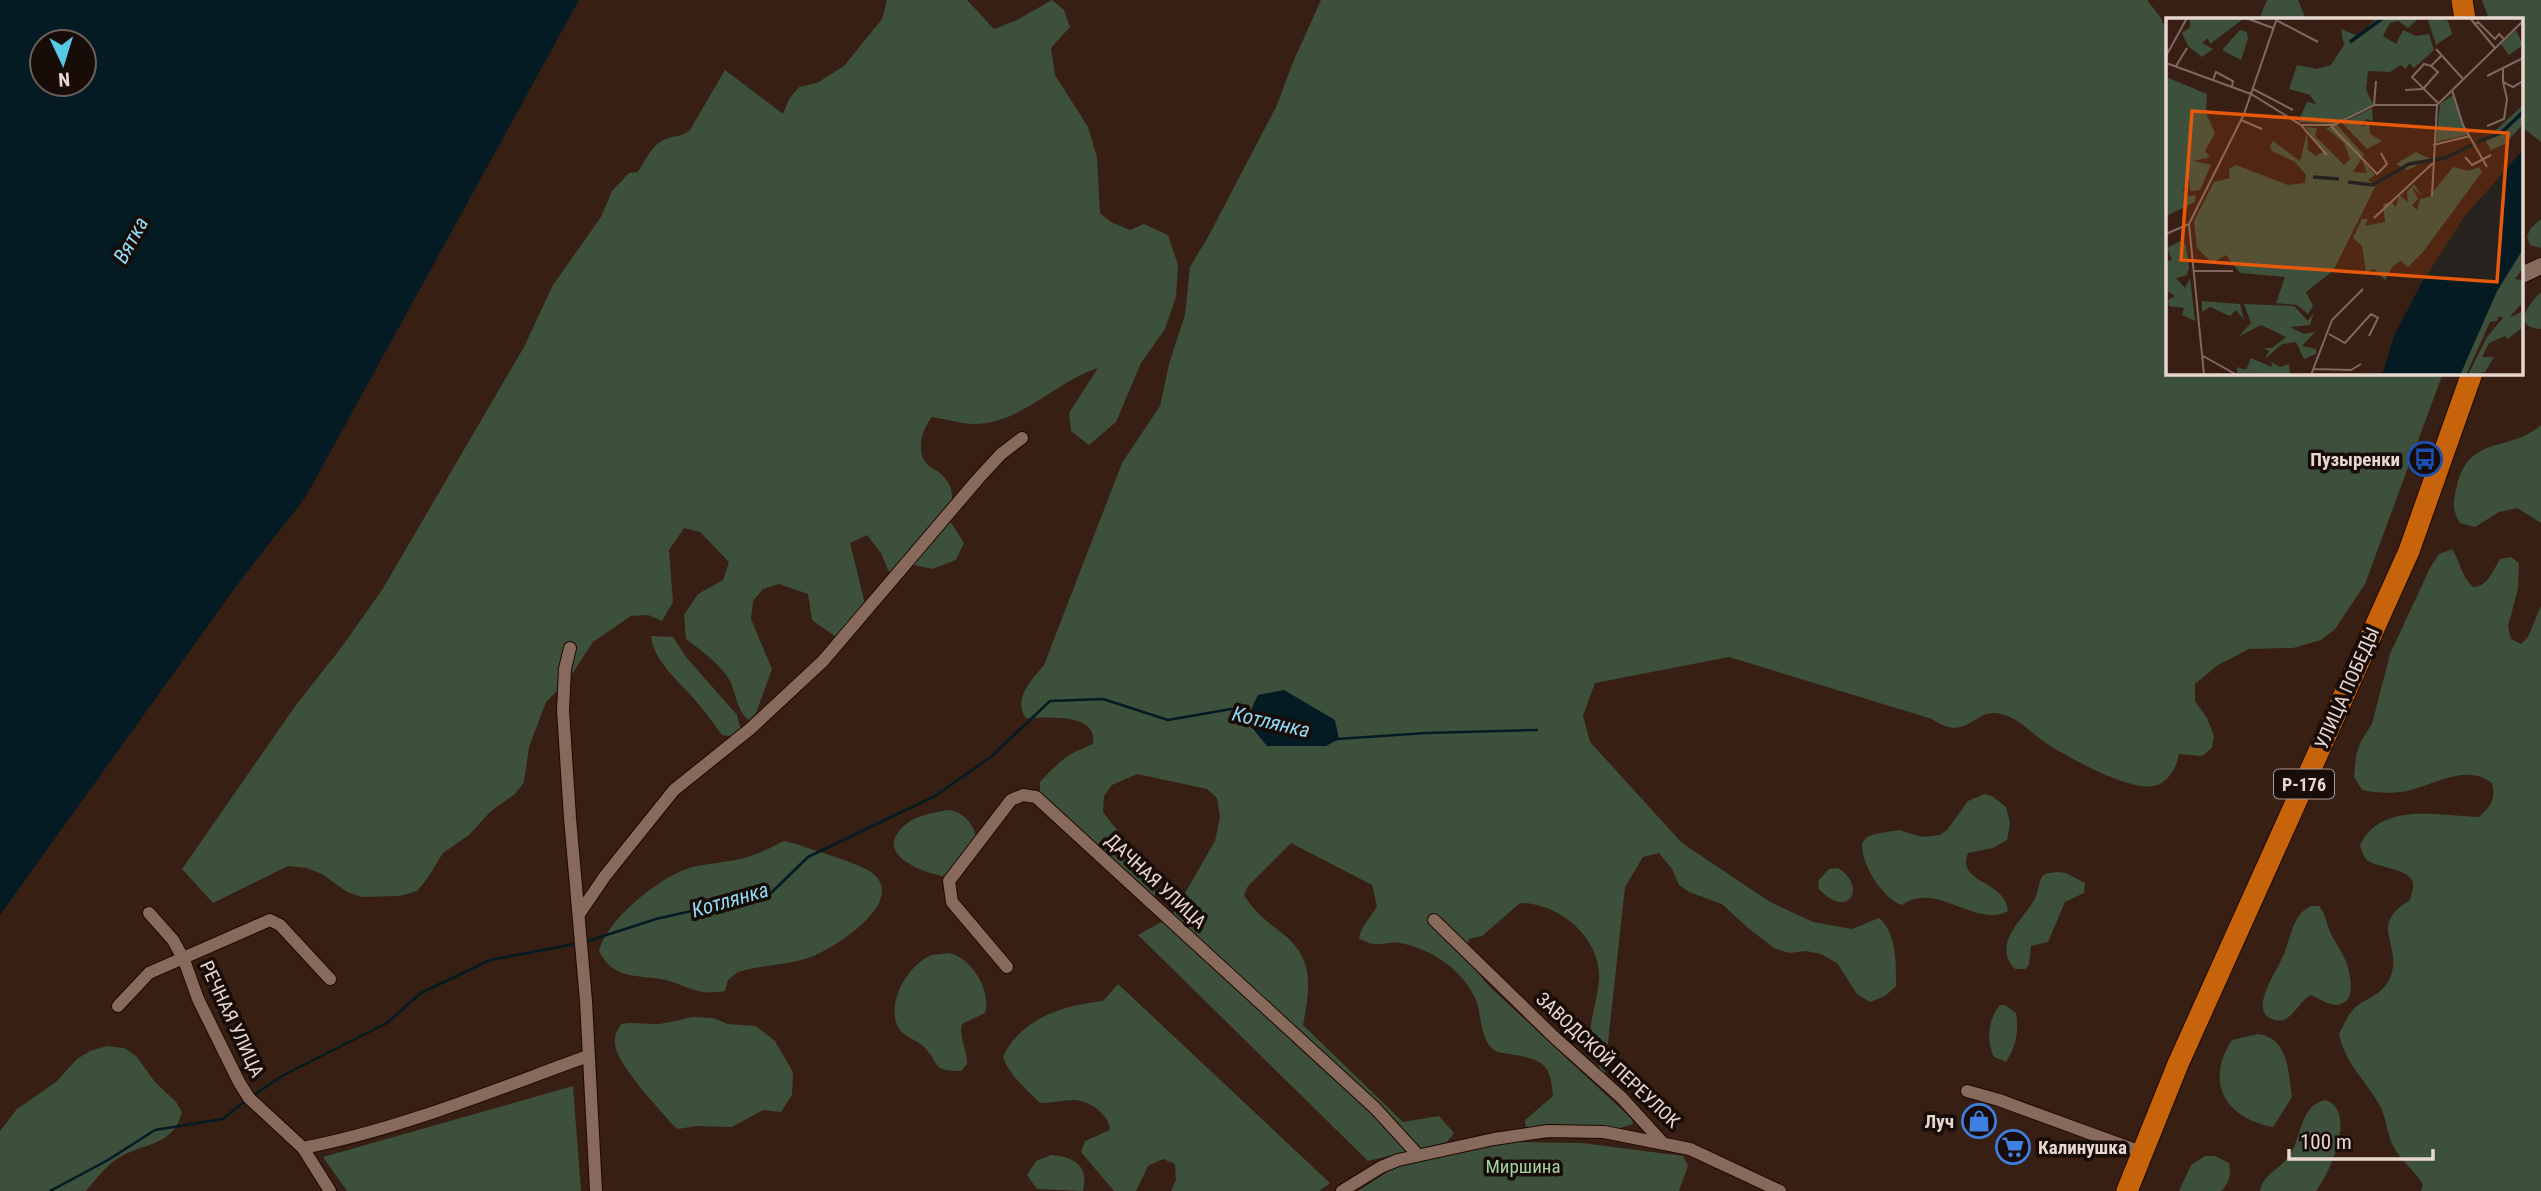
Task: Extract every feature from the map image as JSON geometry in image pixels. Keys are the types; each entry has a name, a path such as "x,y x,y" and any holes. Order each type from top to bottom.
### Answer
{"highway":[{"path":"2462,0 2465,18"},
{"name":"УЛИЦА ПОБЕДЫ","path":"2127,1191 2178,1064 2409,551 2472,374"}],"street":[{"path":"2524,274 2541,265"},
{"path":"579,914 604,876 674,790 750,729 823,662 1001,454 1022,438"},
{"path":"570,648 565,669 563,710 586,1001 596,1191"},
{"name":"ДАЧНАЯ УЛИЦА","path":"1007,967 952,901 949,881 1012,800 1023,794 1036,797 1375,1108 1418,1155"},
{"name":"РЕЧНАЯ УЛИЦА","path":"149,913 173,940 184,960 198,999 249,1098 303,1149 328,1190"},
{"name":"РЕЧНАЯ УЛИЦА","path":"118,1006 149,973 164,965 184,960 270,920 280,925 330,979"},
{"name":"ЗАВОДСКОЙ ПЕРЕУЛОК","path":"1434,920 1553,1037 1622,1098 1662,1142 1701,1154 1780,1191"},
{"path":"303,1149 335,1142 446,1107 587,1056"},
{"path":"1967,1091 2141,1152"},
{"path":"1342,1191 1381,1167 1418,1155 1548,1131 1604,1132 1662,1142"}],"green space":[{"path":"887,0 967,0 994,29 1017,20 1052,0 1064,10 1070,27 1051,48 1055,75 1088,127 1097,157 1100,213 1111,222 1130,230 1144,224 1168,235 1178,265 1176,297 1165,329 1141,363 1116,422 1089,445 1071,431 1069,413 1098,368 1008,417 992,422 970,424 932,417 923,433 921,452 926,463 942,475 950,486 952,502 948,518 964,543 956,560 932,569 909,564 892,579 881,553 867,535 850,543 865,604 836,637 812,620 808,594 779,584 763,589 753,601 751,619 772,669 756,713 749,720 739,707 726,675 686,639 684,615 698,594 723,580 729,562 700,532 684,528 669,550 673,602 662,621 648,615 631,616 593,642 568,680 546,702 529,747 524,782 515,794 490,812 469,835 443,853 417,891 400,896 362,897 347,892 322,874 307,868 288,866 213,903 182,869 296,705 382,590 524,347 553,285 601,217 612,191 629,173 638,172 659,143 690,130 725,70 783,114 789,99 799,87 817,83 844,66 882,19"},
{"path":"1321,0 2147,0 2161,18 2166,30 2166,374 2443,374 2365,584 2335,629 2321,640 2293,648 2249,649 2218,665 2195,684 2195,701 2207,718 2214,736 2212,748 2202,756 2179,754 2171,774 2164,782 2154,786 2129,783 2098,772 2040,739 2019,722 2001,714 1983,715 1962,727 1944,726 1932,719 1729,657 1595,683 1583,716 1590,742 1682,843 1770,902 1813,922 1852,929 1879,918 1889,932 1895,959 1896,986 1885,996 1870,1002 1857,994 1837,963 1821,954 1806,951 1789,953 1774,948 1722,904 1689,892 1679,885 1672,869 1659,853 1643,857 1625,887 1604,1079 1590,1042 1599,981 1594,951 1576,926 1563,917 1550,909 1520,903 1482,936 1469,939 1469,959 1489,986 1632,1119 1633,1124 1620,1128 1526,1127 1525,1120 1553,1096 1550,1075 1542,1064 1529,1058 1497,1052 1489,1046 1476,1000 1463,979 1446,963 1413,946 1398,943 1372,944 1359,939 1377,906 1372,885 1291,843 1248,886 1244,895 1257,912 1301,954 1308,975 1303,1025 1403,1122 1439,1116 1454,1133 1447,1142 1368,1161 1138,935 1172,916 1215,841 1220,817 1217,798 1207,789 1137,774 1112,785 1104,796 1103,812 1143,863 1156,885 1154,900 1040,793 1040,782 1058,764 1069,755 1093,744 1092,734 1087,726 1069,719 1026,718 1021,704 1025,690 1044,665 1122,463 1160,406 1169,364 1185,315 1190,267 1276,107"},
{"path":"2267,0 2298,0 2306,18 2259,18"},
{"path":"2482,0 2541,0 2541,142 2524,129 2524,18 2489,18"},
{"path":"2541,219 2541,248 2530,245 2527,237 2530,229"},
{"path":"2541,292 2541,329 2526,324 2524,320 2528,308"},
{"path":"2541,425 2541,523 2517,508 2499,512 2475,527 2460,523 2454,510 2455,496 2463,470 2471,458 2492,446 2529,434"},
{"path":"2452,549 2473,587 2486,581 2500,559 2511,557 2519,563 2518,589 2508,626 2511,639 2521,644 2528,637 2541,606 2541,1191 2421,1191 2423,1184 2393,1146 2379,1104 2351,1063 2339,1034 2354,1009 2380,992 2390,978 2393,955 2388,927 2390,919 2410,900 2413,887 2411,878 2406,874 2367,860 2360,845 2370,831 2382,822 2413,814 2479,817 2493,798 2492,783 2472,775 2450,777 2407,791 2390,793 2362,790 2354,777 2356,756 2361,741 2372,724 2390,654 2430,568 2439,554"},
{"path":"651,636 673,637 686,657 737,715 741,731 737,737 722,735 699,704 662,663"},
{"path":"1984,794 1992,796 2006,807 2010,823 2007,840 1993,848 1968,853 1966,863 1975,877 1999,893 2008,911 1996,915 1983,914 1928,898 1915,899 1902,905 1880,888 1865,861 1862,843 1867,837 1899,830 1922,837 1940,835 1947,830 1968,801"},
{"path":"947,810 959,813 968,820 977,843 947,877 926,871 904,860 894,845 896,835 909,822"},
{"path":"784,841 856,864 871,872 881,883 881,896 875,909 851,934 811,957 738,972 728,980 725,991 698,991 666,980 619,972 605,961 599,951 612,927 634,902 661,882 686,869 744,858"},
{"path":"1838,868 1847,875 1853,891 1846,901 1839,902 1819,889 1818,881 1829,869"},
{"path":"2047,873 2066,873 2085,883 2084,893 2065,902 2048,942 2031,946 2029,965 2025,969 2015,969 2006,951 2007,942 2035,899 2042,877"},
{"path":"2311,906 2319,906 2325,915 2330,932 2348,967 2350,994 2348,999 2337,1005 2311,995 2289,1017 2279,1021 2272,1019 2265,1014 2263,1007 2267,989 2296,921"},
{"path":"949,953 965,961 978,976 986,1004 985,1013 962,1024 961,1034 967,1064 961,1071 940,1068 924,1047 900,1030 895,1017 897,996 908,975 932,955"},
{"path":"1118,984 1330,1183 1319,1191 1171,1191 1176,1180 1175,1164 1163,1159 1148,1166 1136,1191 1114,1191 1081,1152 1085,1141 1110,1130 1103,1114 1080,1101 1040,1103 1014,1076 1003,1057 1021,1032 1032,1023 1059,1010 1103,1001"},
{"path":"2000,1005 2005,1005 2016,1013 2017,1020 2016,1039 2006,1062 1994,1057 1990,1044 1991,1023"},
{"path":"694,1017 756,1026 775,1041 793,1072 792,1095 781,1112 763,1110 732,1127 696,1126 678,1129 673,1125 623,1063 617,1053 615,1036 621,1024 659,1024"},
{"path":"2258,1034 2276,1042 2285,1058 2289,1077 2292,1097 2273,1127 2243,1116 2224,1096 2220,1084 2220,1070 2232,1040"},
{"path":"107,1046 124,1048 136,1056 155,1082 176,1102 182,1112 178,1123 158,1142 117,1159 86,1191 0,1191 0,1131 17,1109 56,1082 77,1059 90,1051"},
{"path":"573,1086 581,1191 347,1191 323,1157"},
{"path":"2325,1100 2335,1106 2340,1128 2334,1157 2322,1183 2316,1191 2260,1191 2269,1175 2291,1153 2311,1108"},
{"name":"Миршина","path":"1499,1142 1582,1143 1683,1156 1688,1166 1679,1191 1358,1191 1395,1167"},
{"path":"1051,1155 1073,1160 1078,1164 1084,1175 1083,1191 1037,1189 1027,1175 1036,1161"},
{"path":"2205,1156 2215,1156 2229,1163 2229,1178 2224,1188 2221,1191 2179,1191 2191,1165"}],"water":[{"name":"Вятка","path":"0,0 579,0 305,498 240,581 0,915"},
{"path":"1284,690 1335,720 1339,739 1326,746 1267,746 1250,722 1251,711 1258,695"}],"waterway":[{"name":"Котлянка","path":"585,942 656,919 771,893 808,857 935,796 992,756 1050,701 1103,699 1168,720 1231,709 1250,714"},
{"name":"Котлянка","path":"1337,739 1537,730"},
{"name":"Котлянка","path":"254,1095 280,1077 387,1023 421,993 490,960 575,944"},
{"name":"Котлянка","path":"50,1191 108,1160 155,1130 223,1119 245,1101"}],"place":[{"name":"Пузыренки","path":"2425,459"},
{"name":"Луч","path":"1979,1121"},
{"name":"Калинушка","path":"2013,1147"}]}
